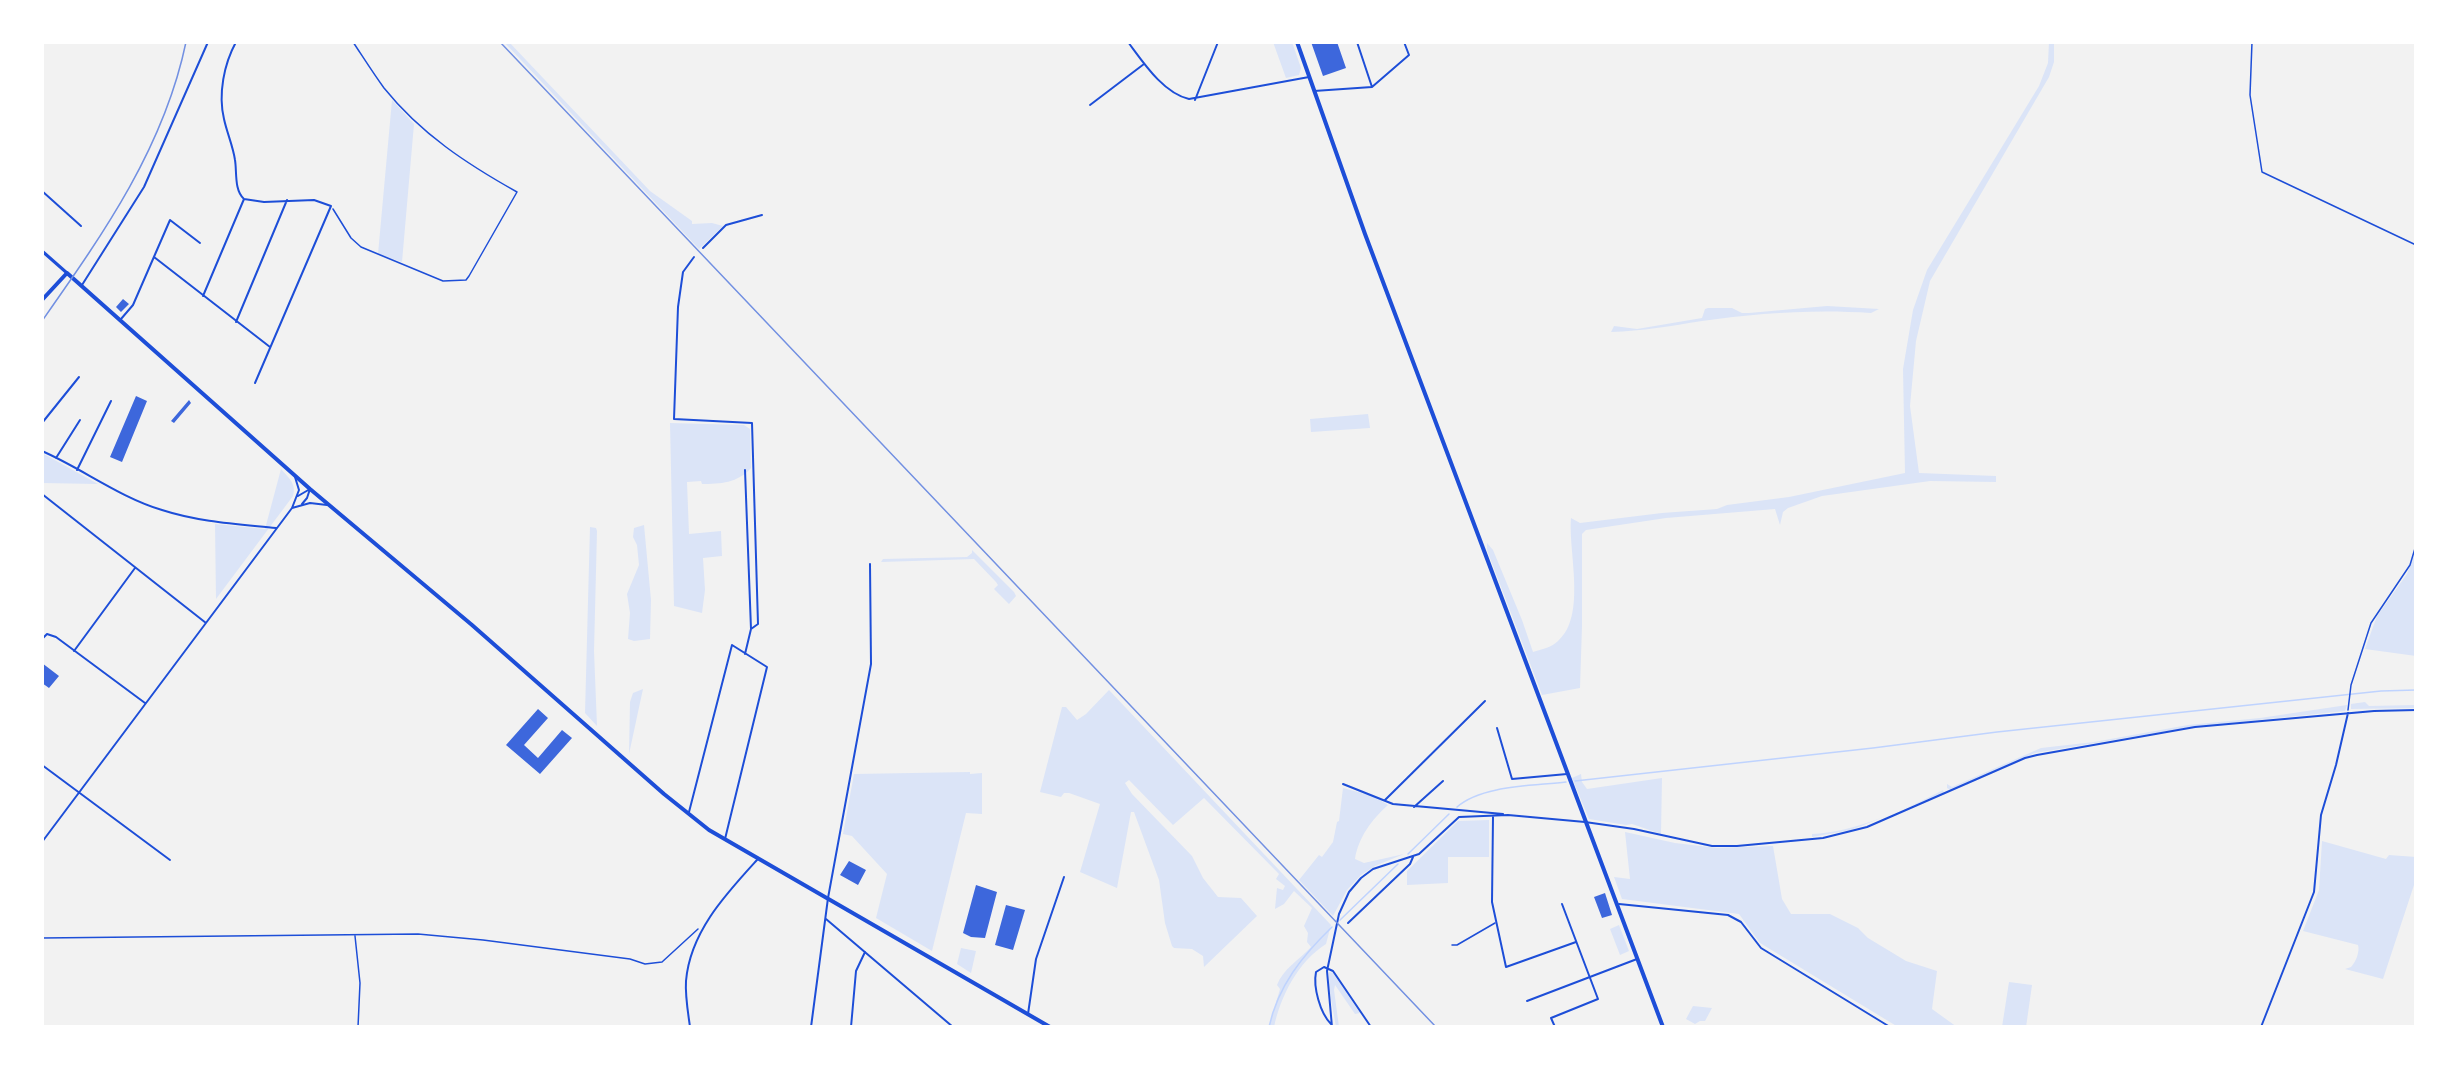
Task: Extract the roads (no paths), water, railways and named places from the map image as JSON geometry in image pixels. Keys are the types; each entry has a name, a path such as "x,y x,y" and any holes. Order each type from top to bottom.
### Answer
{"main road":[{"path":"1297,42 1365,234 1663,1027"},
{"path":"42,251 310,489 472,625 689,815 757,860 828,898 1050,1027"},
{"path":"42,299 67,273"}],"street":[{"path":"82,285 144,187 208,42"},
{"path":"236,42 230,54 222,86 223,116 234,155 237,187 244,199"},
{"path":"1128,42 1144,64 1182,98 1195,100 1310,77"},
{"path":"1195,100 1218,42"},
{"path":"1357,42 1372,87"},
{"path":"1314,91 1372,87 1409,55 1404,42"},
{"path":"1090,105 1144,64"},
{"path":"42,191 81,226"},
{"path":"244,199 264,202 314,200 331,206 255,383"},
{"path":"203,297 244,199"},
{"path":"236,322 287,200"},
{"path":"703,248 726,225 762,214"},
{"path":"121,319 133,305 170,220 200,243"},
{"path":"154,257 270,348"},
{"path":"694,257 683,272 678,307 674,419 752,423 758,624 752,629"},
{"path":"42,423 79,377"},
{"path":"77,470 111,401"},
{"path":"56,458 80,420"},
{"path":"42,451 160,510 200,520 277,528"},
{"path":"745,470 752,629 745,654"},
{"path":"42,842 292,508 299,490 295,474"},
{"path":"297,496 310,489"},
{"path":"300,505 307,498 310,489"},
{"path":"42,494 206,623"},
{"path":"292,508 316,503 329,505"},
{"path":"811,1027 828,898 871,664 870,564"},
{"path":"74,651 135,567"},
{"path":"42,639 46,635 51,635 146,703"},
{"path":"689,815 732,645 766,667 725,840"},
{"path":"1385,800 1485,701"},
{"path":"1342,784 1393,804 1585,822 1634,829 1712,846 1737,846 1823,838 1848,833 1867,827 2025,758 2037,755 2194,727 2348,713 2416,710"},
{"path":"2261,1027 2314,892 2321,816 2348,713"},
{"path":"1497,728 1512,779 1567,774"},
{"path":"42,765 170,860"},
{"path":"1414,807 1443,781"},
{"path":"1332,1026 1326,976 1342,903 1356,883 1373,869 1419,854 1459,817 1493,817 1508,814"},
{"path":"1493,817 1492,902 1506,966 1576,942"},
{"path":"1348,923 1410,864 1413,857"},
{"path":"690,1027 686,981 696,942 703,927 739,879 757,860"},
{"path":"1028,1014 1036,960 1064,877"},
{"path":"1554,1027 1551,1018 1598,999 1562,904"},
{"path":"1616,904 1735,917 1761,948 1890,1027"},
{"path":"826,919 953,1027"},
{"path":"851,1027 856,971 865,952"},
{"path":"1527,1000 1636,959"},
{"path":"1332,1026 1327,1020 1317,992 1315,975 1321,967 1333,971 1371,1027"}],"lane":[{"path":"1452,945 1457,945 1496,923"}],"waterway":[{"path":"1575,781 1997,732 2381,691 2416,690"},
{"path":"1457,807 1480,794 1494,790 1566,782"},
{"path":"1408,854 1449,814"},
{"path":"1340,920 1398,864"},
{"path":"1269,1027 1278,998 1293,972 1332,927"}],"railway":[{"path":"42,321 87,256 129,189 163,118 186,42"},
{"path":"500,42 1436,1027"}]}
